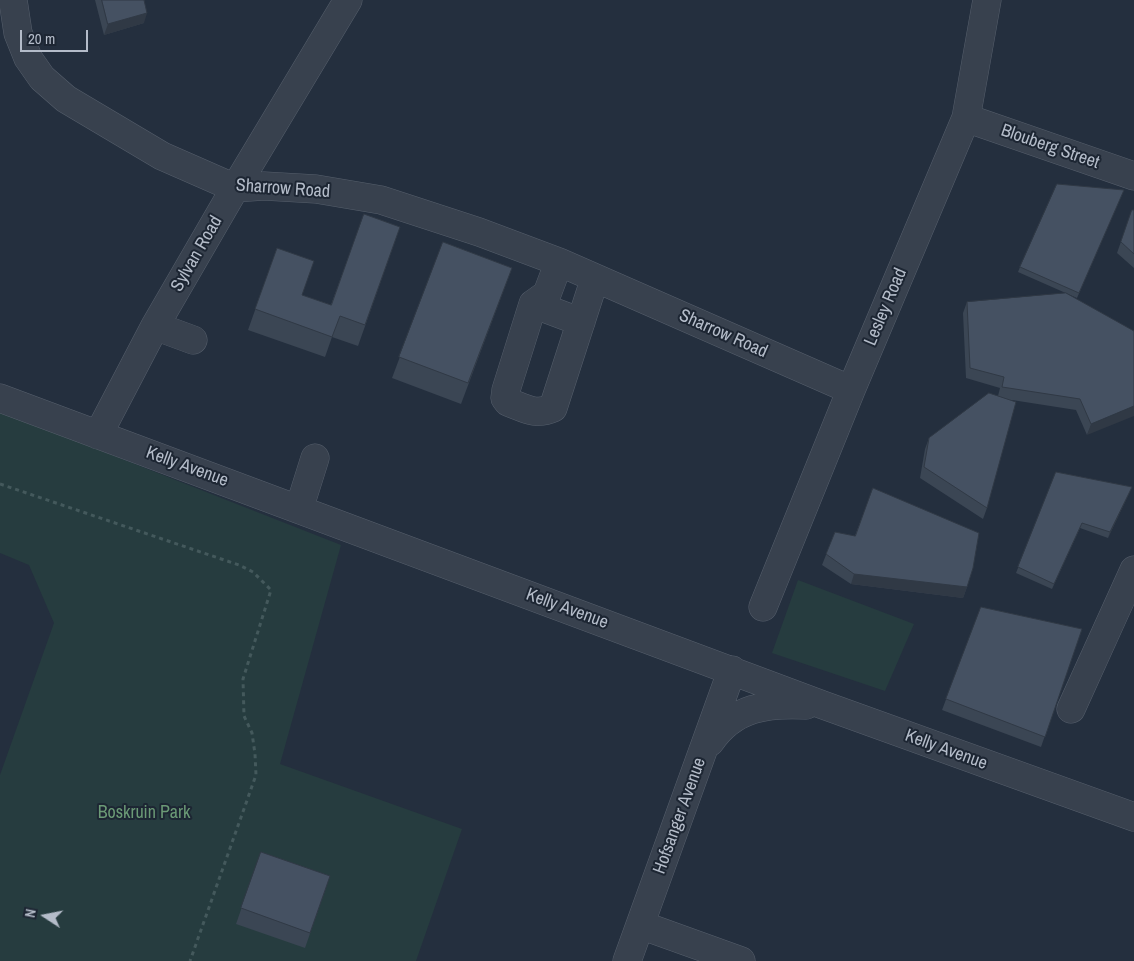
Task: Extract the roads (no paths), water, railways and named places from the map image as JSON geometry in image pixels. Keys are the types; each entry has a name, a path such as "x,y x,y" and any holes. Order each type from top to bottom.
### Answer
{"street":[{"name":"Sharrow Road","path":"13,0 18,33 28,58 42,78 66,99 162,156 235,188 264,186 316,189 381,200 478,232 558,262 851,390"},
{"name":"Sylvan Road","path":"98,435 154,326 348,0"},
{"name":"Lesley Road","path":"763,607 851,390 966,118 987,0"},
{"name":"Blouberg Street","path":"966,118 1134,176"},
{"path":"558,262 547,294 532,304 506,390 508,402 537,413 553,408 595,278"},
{"path":"532,304 582,316"},
{"path":"154,326 193,340"},
{"name":"Kelly Avenue","path":"0,398 823,705 1134,817"},
{"path":"299,509 315,458"},
{"path":"1071,709 1134,570"},
{"name":"Hofsanger Avenue","path":"627,961 732,670"},
{"path":"704,749 718,730 736,717 760,707 784,704 823,705"},
{"path":"641,925 741,961"}],"park label":[{"name":"Boskruin Park","path":"144,813"}]}
